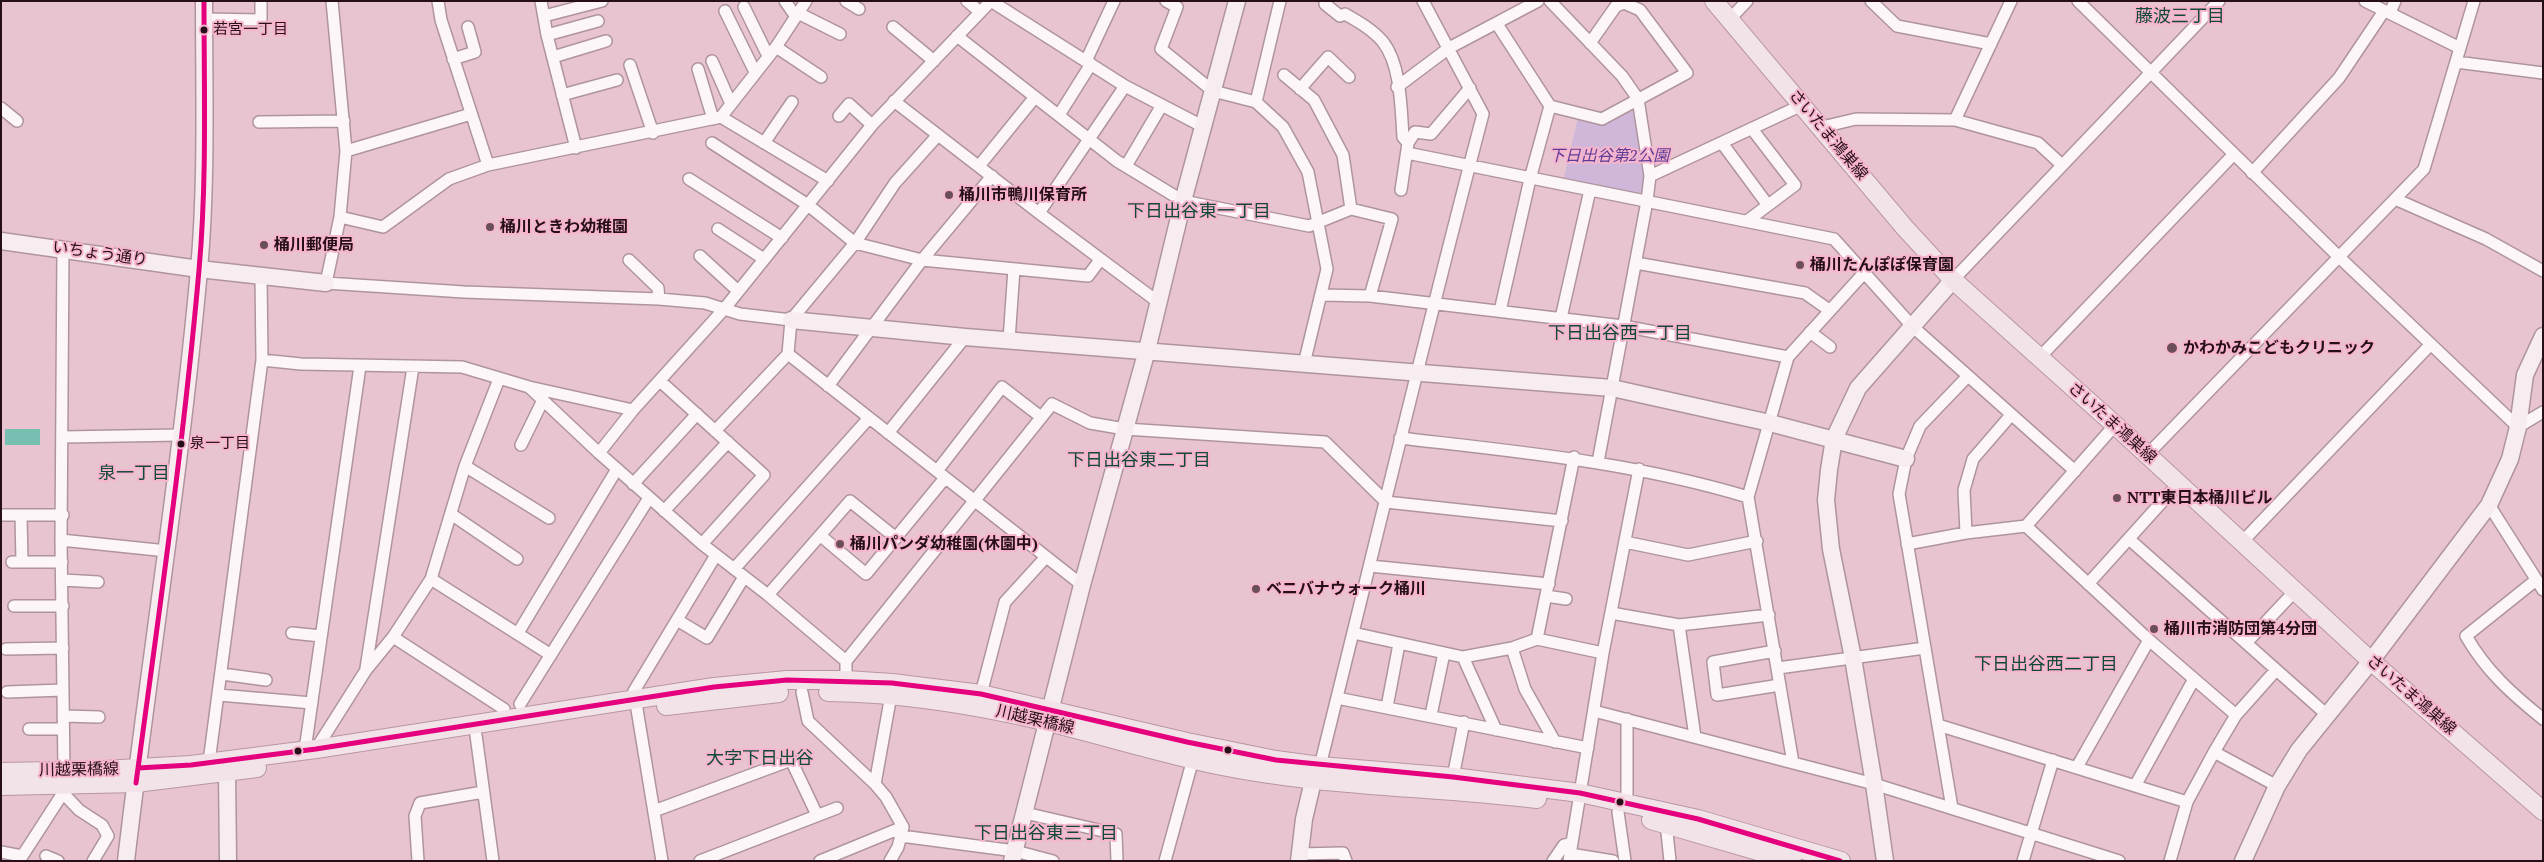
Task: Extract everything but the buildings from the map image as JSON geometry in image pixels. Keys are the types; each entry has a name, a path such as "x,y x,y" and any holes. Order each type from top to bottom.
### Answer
{"main road":[{"name":"さいたま鴻巣線","path":"1714,1 1822,127 1905,228 1953,280 2115,425 2371,661 2543,812"},
{"name":"川越栗橋線","path":"23,779 63,783 137,776 227,772 476,735 752,683 846,680 892,683 981,694 1193,759 1505,796 1579,799"},
{"name":"川越栗橋線","path":"137,776 210,762 637,704 802,692 891,695 977,708 1048,715 1187,742 1316,774 1453,777 1698,819 1842,861"},
{"path":"1,770 23,779"},
{"path":"1,788 23,779"},
{"name":"川越栗橋線","path":"1622,807 1666,823 1792,861"}],"street":[{"path":"126,861 167,551 199,269 204,181 204,1"},
{"path":"204,19 261,20 260,1"},
{"path":"438,1 441,20 488,165"},
{"path":"541,1 547,35 576,148"},
{"path":"544,16 602,1"},
{"path":"785,1 797,15 840,34"},
{"path":"340,217 383,227 449,179 488,165 653,133 717,118 731,104 772,52 806,1"},
{"path":"846,1 859,9"},
{"path":"967,1 980,12"},
{"path":"599,453 632,410 725,308 872,125 991,1 1124,86 1204,127"},
{"path":"1059,115 1088,63 1114,1"},
{"path":"1166,1 1177,7 1161,49 1213,91 1256,102 1283,127 1308,172 1327,269 1304,364"},
{"path":"1013,856 1082,585 1147,350 1183,201 1237,1"},
{"path":"1256,102 1280,1"},
{"path":"1346,861 1343,854 1299,858 1304,818 1337,698 1416,372 1483,114 1424,1"},
{"path":"1397,87 1449,48 1538,1"},
{"path":"1550,1 1622,76 1638,99 1650,176 1636,262 1598,462"},
{"path":"1729,20 1748,1"},
{"path":"1871,1 1897,26 1991,44"},
{"path":"1955,120 2011,1"},
{"path":"2078,1 2091,6 2152,73 2252,173 2518,427"},
{"path":"1885,861 1853,658 1831,549 1826,500 1834,439 1858,388 1912,326 1953,280 2219,1"},
{"path":"2366,1 2460,48"},
{"path":"2252,173 2339,78 2395,1"},
{"path":"2147,455 2424,169 2474,1"},
{"path":"334,2 346,151 340,217 326,283 464,292 659,299 725,308 740,314 965,337 1612,388 1770,423 1906,459"},
{"path":"1325,2 1340,16 1346,14 1367,27 1383,42 1393,59 1397,75 1403,137 1408,148 1469,166 1834,240 1912,326 2074,471"},
{"path":"1496,24 1550,106 1602,119 1687,73 1640,10 1624,3 1616,6 1590,43"},
{"path":"744,7 772,52 821,77"},
{"path":"725,11 755,72"},
{"path":"547,35 598,21"},
{"path":"453,59 475,52 468,27"},
{"path":"893,27 934,60"},
{"path":"958,36 1126,166 1183,201 1309,226 1351,209 1392,219 1370,296"},
{"path":"553,57 606,41"},
{"path":"1300,89 1328,57 1349,77"},
{"path":"712,61 731,104"},
{"path":"2456,62 2543,73"},
{"path":"630,65 653,133"},
{"path":"698,70 717,118 764,142 828,181"},
{"path":"1284,76 1314,100 1343,155 1351,209"},
{"path":"562,95 617,80"},
{"path":"1039,214 1124,86"},
{"path":"1401,190 1408,148 1415,132 1431,134 1470,88"},
{"path":"979,166 1035,97"},
{"path":"894,101 1039,214 1158,302"},
{"path":"764,142 792,102"},
{"path":"839,116 849,104 872,125"},
{"path":"1126,166 1162,105"},
{"path":"1650,176 1802,105"},
{"path":"1500,311 1530,179 1550,106"},
{"path":"1,108 17,120"},
{"path":"346,151 471,114"},
{"path":"1822,127 1856,119 1955,120 2038,143 2062,165"},
{"path":"259,122 344,121"},
{"path":"1747,221 1767,204 1796,184 1752,128"},
{"path":"715,431 788,354 791,320 855,243 895,183 938,135"},
{"path":"712,143 808,205 855,243 922,260 1088,276 1100,260"},
{"path":"1722,143 1767,204"},
{"path":"2040,357 2234,154"},
{"path":"828,386 922,260 992,176"},
{"path":"689,179 782,238"},
{"path":"1561,318 1590,190"},
{"path":"2395,199 2486,239 2543,271"},
{"path":"718,229 764,259"},
{"name":"いちょう通り","path":"1,241 63,248 199,269 326,283"},
{"path":"1,852 20,858 63,783 61,540 63,515 63,248"},
{"path":"700,256 738,291"},
{"path":"629,260 658,288 659,299"},
{"path":"1636,262 1805,293 1829,310"},
{"path":"1009,340 1014,269"},
{"path":"1793,763 1757,541 1748,497 1788,357 1864,273"},
{"path":"210,762 262,360 261,276"},
{"path":"1322,295 1370,296 1624,326 1788,357"},
{"path":"1810,332 1830,347"},
{"path":"2243,861 2277,786 2299,750 2326,714 2371,661 2489,505 2510,459 2518,427 2525,375 2543,336"},
{"path":"888,433 965,337"},
{"path":"2242,542 2431,344"},
{"path":"788,354 1082,585"},
{"path":"262,360 301,364 413,368 462,367 528,387 632,410"},
{"path":"311,749 312,702 360,366"},
{"path":"366,670 413,368"},
{"path":"1952,808 1899,494 1906,459 1920,426 1968,376"},
{"path":"311,749 366,670 393,637 431,579 465,466 499,379"},
{"path":"660,381 764,475 702,544"},
{"path":"528,387 633,484 702,544 768,595 846,661"},
{"path":"821,536 866,574 896,538 1002,387 1041,417"},
{"path":"521,445 543,400"},
{"path":"846,680 846,661 1052,404 1090,423 1125,430 1325,442 1386,502 1562,521"},
{"path":"2518,427 2543,412"},
{"path":"633,484 697,414"},
{"path":"1966,533 1964,490 1973,459 2011,415"},
{"path":"734,569 869,418"},
{"path":"1907,544 1966,533 2026,526 2115,425"},
{"path":"63,437 180,435"},
{"path":"1400,438 1574,457 1695,481 1748,497"},
{"path":"664,511 728,442"},
{"path":"1537,639 1574,457"},
{"path":"465,466 550,518"},
{"path":"518,633 617,469"},
{"path":"1570,853 1611,613 1639,469"},
{"path":"2088,584 2178,484"},
{"path":"520,704 649,498"},
{"path":"768,595 850,501 896,538"},
{"path":"2489,505 2543,590"},
{"path":"450,514 517,559"},
{"path":"1,515 63,515"},
{"path":"21,515 17,562 62,562"},
{"path":"2026,526 2149,640 2236,715"},
{"path":"2129,539 2326,714"},
{"path":"61,540 167,551"},
{"path":"1625,542 1688,555 1757,541"},
{"path":"662,861 634,691 716,556"},
{"path":"981,694 1005,602 1046,557"},
{"path":"1370,566 1549,584"},
{"path":"677,620 707,638 744,577"},
{"path":"431,579 551,654"},
{"path":"62,580 98,582"},
{"path":"2536,580 2466,636 2492,674 2508,692 2543,719"},
{"path":"2246,644 2295,591"},
{"path":"1546,596 1566,600"},
{"path":"14,606 63,606"},
{"path":"1611,613 1679,625 1769,615"},
{"path":"1679,625 1695,737"},
{"path":"292,633 322,636"},
{"path":"1353,633 1463,657 1512,648 1537,639 1604,653"},
{"path":"393,637 504,709"},
{"path":"2077,767 2149,640"},
{"path":"1388,707 1399,644"},
{"path":"6,649 63,648"},
{"path":"1512,648 1526,689 1554,742"},
{"path":"1778,668 1925,648"},
{"path":"1775,651 1712,662 1717,694 1780,685"},
{"path":"1431,715 1444,653"},
{"path":"1463,657 1496,730"},
{"path":"2170,861 2187,802 2214,752 2236,715 2276,670"},
{"path":"222,674 266,680"},
{"path":"2135,786 2194,679"},
{"path":"7,692 63,690"},
{"path":"802,692 808,721 876,784 886,797 902,832 898,847 890,861"},
{"path":"219,695 312,702"},
{"path":"876,784 891,695"},
{"path":"1337,698 1431,715 1588,748"},
{"path":"1594,711 1874,784 2119,861"},
{"path":"63,716 99,717"},
{"path":"1625,861 1622,807 1627,793 1627,719"},
{"path":"1453,777 1464,722"},
{"path":"1938,725 2187,802"},
{"path":"29,729 63,729"},
{"path":"476,735 493,861"},
{"path":"2214,752 2277,786"},
{"path":"1165,861 1193,759"},
{"path":"654,811 791,760 817,815"},
{"path":"2023,861 2053,760"},
{"path":"227,772 228,861"},
{"path":"63,783 79,810 102,825 108,836"},
{"path":"418,861 415,816 420,803 483,792"},
{"path":"700,861 836,808"},
{"path":"1025,813 1116,834 1117,861"},
{"path":"1666,823 1670,861"},
{"path":"820,861 902,832 1013,856 1053,861"},
{"path":"108,836 129,840"},
{"path":"93,861 108,836"},
{"path":"1553,861 1564,845 1570,853 1613,861"},
{"path":"46,856 58,861"}],"green space":[{"name":"下日出谷第2公園","path":"1629,108 1633,110 1646,181 1645,193 1641,195 1563,181 1578,118"}],"shaded area":[{"path":"5,429 40,429 40,445 5,445"}],"transit line":[{"path":"136,783 179,462 202,237 205,102 204,1"},
{"path":"138,768 191,765 316,749 714,687 787,680 892,683 981,694 1187,742 1276,760 1453,777 1580,793 1698,819 1840,861"}],"place":[{"name":"若宮一丁目","path":"204,30"},
{"name":"桶川市鴨川保育所","path":"949,195"},
{"name":"桶川ときわ幼稚園","path":"490,227"},
{"name":"桶川郵便局","path":"264,245"},
{"name":"桶川たんぽぽ保育園","path":"1800,265"},
{"name":"かわかみこどもクリニック","path":"2172,348"},
{"name":"泉一丁目","path":"181,444"},
{"name":"NTT東日本桶川ビル","path":"2117,498"},
{"name":"桶川パンダ幼稚園(休園中)","path":"840,544"},
{"name":"ベニバナウォーク桶川","path":"1256,589"},
{"name":"桶川市消防団第4分団","path":"2154,629"}],"district":[{"name":"藤波三丁目","path":"2180,17"},
{"name":"下日出谷東一丁目","path":"1199,212"},
{"name":"下日出谷西一丁目","path":"1620,334"},
{"name":"下日出谷東二丁目","path":"1139,461"},
{"name":"泉一丁目","path":"134,474"},
{"name":"下日出谷西二丁目","path":"2046,665"},
{"name":"大字下日出谷","path":"760,759"},
{"name":"下日出谷東三丁目","path":"1046,834"}]}
